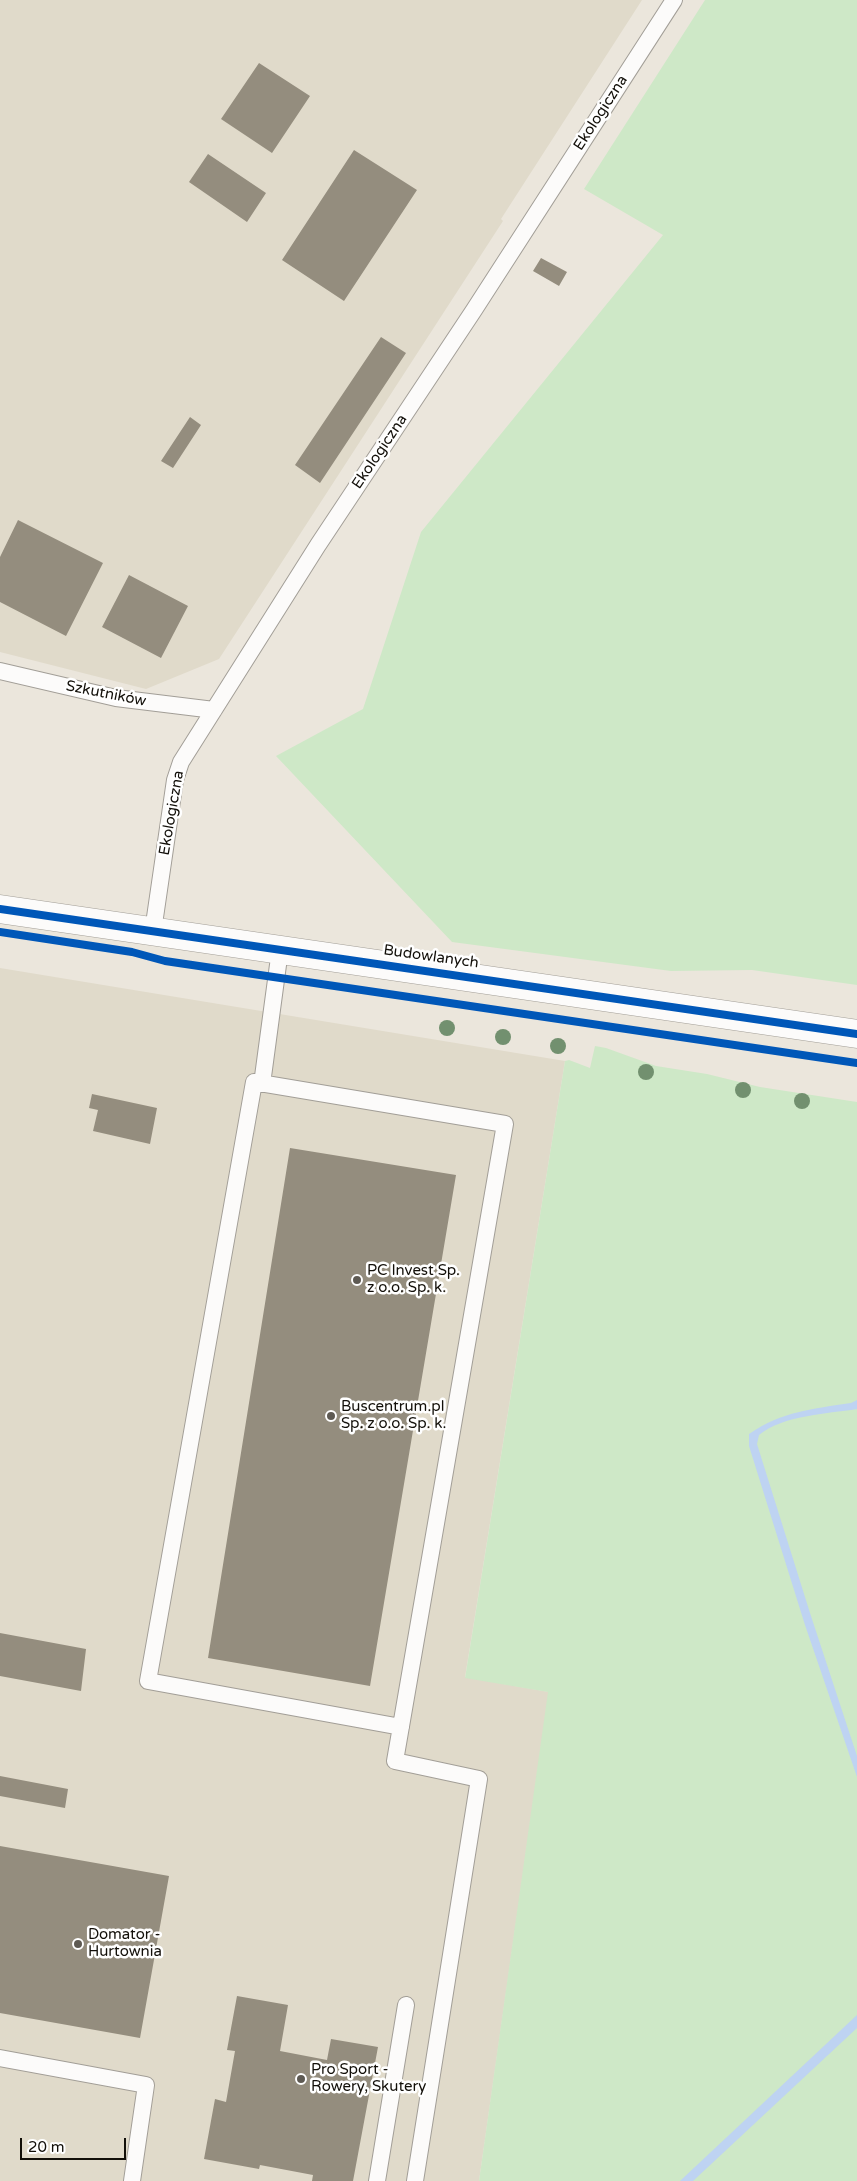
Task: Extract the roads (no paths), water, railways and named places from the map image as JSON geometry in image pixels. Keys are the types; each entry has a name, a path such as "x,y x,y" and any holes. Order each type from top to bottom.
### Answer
{"street":[{"name":"Budowlanych","path":"0,909 857,1034"}],"lane":[{"name":"Ekologiczna","path":"153,931 175,780 181,762 318,545 474,310 674,0"},
{"name":"Szkutników","path":"0,671 116,698 214,710"},
{"path":"262,1084 280,950"},
{"path":"401,1727 148,1681 254,1082 505,1124 395,1762 479,1779 415,2181"},
{"path":"377,2181 406,2005"},
{"path":"0,2058 146,2085 132,2181"}],"water":[{"path":"857,1400 857,1409 806,1416 769,1428 759,1435 757,1444 857,1756 857,1777 805,1625 749,1446 749,1434 774,1420 798,1412 851,1403"},
{"path":"857,2015 857,2028 693,2181 680,2181"}],"place":[{"name":"PC Invest Sp. z o.o. Sp. k.","path":"357,1280"},
{"name":"Buscentrum.pl Sp. z o.o. Sp. k.","path":"331,1416"},
{"name":"Domator - Hurtownia","path":"78,1944"},
{"name":"Pro Sport - Rowery, Skutery","path":"301,2079"}]}
